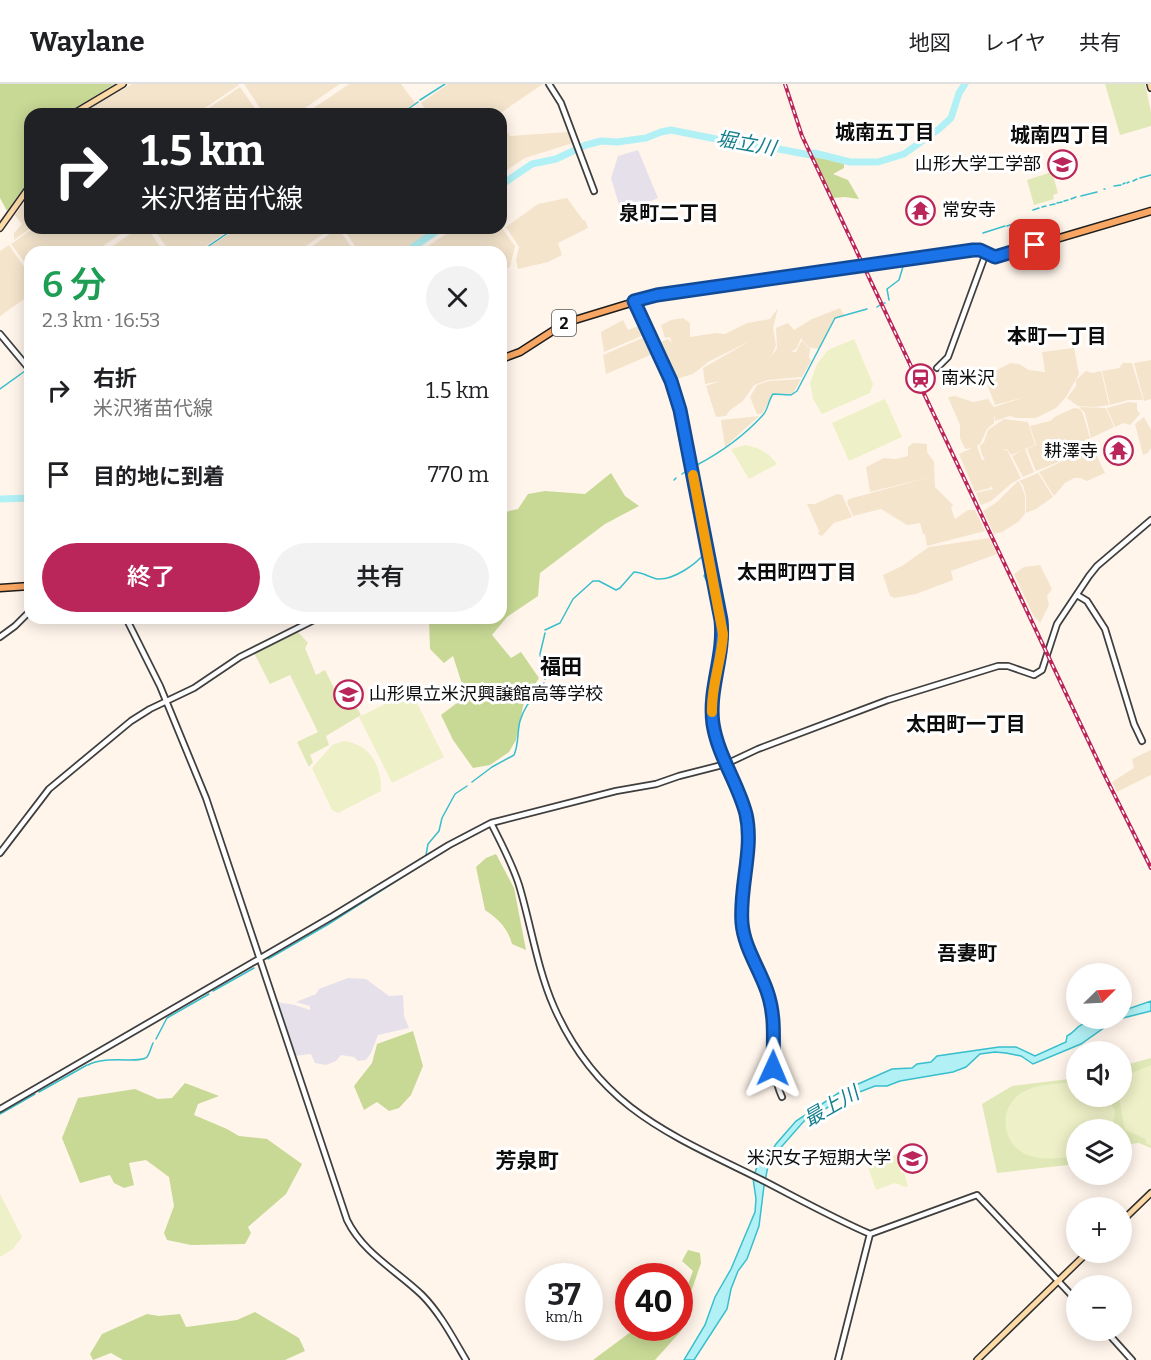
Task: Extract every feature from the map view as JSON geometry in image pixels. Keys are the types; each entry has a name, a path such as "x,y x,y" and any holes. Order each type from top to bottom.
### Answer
{"main road":[{"path":"83,108 123,84"},
{"path":"0,228 24,194"},
{"name":"2","path":"507,357 520,352 565,323 657,295 973,250 980,250 995,257 1151,211"},
{"path":"0,588 24,586"},
{"path":"1132,1211 1151,1193"},
{"path":"977,1360 1077,1263"}],"street":[{"path":"549,84 561,103 594,191"},
{"path":"937,368 948,357 986,254"},
{"path":"634,301 671,381 683,422 721,620 722,647 712,698 712,713 716,738 747,818 743,930 770,1002 774,1023 774,1075 782,1097"},
{"path":"0,334 24,363"},
{"path":"0,1110 260,959 449,845 491,823 616,791 656,784 726,764 770,744 902,695 999,666 1008,666 1031,675 1037,674 1044,666 1057,624 1097,566 1151,520"},
{"path":"1077,595 1087,601 1105,629 1134,724 1142,741"},
{"path":"0,637 24,617"},
{"path":"129,624 167,701 210,808 342,1209 350,1226 369,1251 415,1289 433,1308 466,1360"},
{"path":"0,853 42,798 60,779 131,721 194,688 240,657 306,624"},
{"path":"491,823 506,851 517,879 548,992 564,1027 582,1056 610,1089 646,1119 683,1141 870,1234 977,1194 1066,1289"},
{"path":"838,1360 870,1234"},
{"path":"1115,1341 1132,1360"}],"shaded area":[{"path":"132,84 239,85 205,108 91,108"},
{"path":"244,84 340,84 305,108 260,108"},
{"path":"349,84 401,84 415,103 408,108 314,108"},
{"path":"448,84 543,84 507,109 425,108 421,103"},
{"path":"240,87 255,108 209,108"},
{"path":"507,131 510,136 568,132 573,143 525,158 507,170"},
{"path":"638,150 658,198 622,215 611,178 618,156"},
{"path":"567,198 585,220 588,228 558,243 562,255 548,262 518,269 516,260 519,247 507,226 538,204"},
{"path":"24,203 24,233 14,240 14,233 22,224 15,215"},
{"path":"25,234 121,234 103,246 24,246 24,262 11,244"},
{"path":"130,234 151,234 160,246 113,246"},
{"path":"157,234 223,234 206,246 166,246"},
{"path":"229,234 323,234 306,246 211,246"},
{"path":"330,234 342,234 351,246 312,246"},
{"path":"347,234 427,234 409,246 355,246"},
{"path":"446,234 506,234 515,246 510,267 507,268 507,246 428,246"},
{"path":"9,245 24,266 24,299 0,316 0,251"},
{"path":"778,308 773,328 776,345 773,353 766,359 774,353 777,348 776,328 788,323 794,330 812,319 840,308 844,315 834,319 819,349 808,347 801,338 797,348 791,352 796,352 802,340 807,347 810,348 811,361 802,377 768,380 754,385 743,401 730,410 726,416 716,417 706,386 720,381 705,384 703,368 750,341 708,362 693,374 673,380 656,344 668,339 672,343 670,337 665,338 661,325 683,318 690,323 690,337 725,334 747,323 770,319"},
{"path":"623,320 628,330 641,325 646,334 604,352 601,332"},
{"path":"647,336 655,353 606,374 603,355"},
{"path":"1074,348 1079,374 1066,397 1056,408 1036,418 1010,416 995,421 994,414 994,423 987,429 977,446 982,460 985,459 980,446 988,430 1004,419 1028,422 1035,445 1025,449 1034,472 1023,477 1012,456 1023,450 1011,455 1007,449 1002,449 1007,450 1021,478 991,501 981,505 976,493 993,489 991,486 975,492 959,454 972,448 965,449 960,438 960,425 948,397 955,396 973,402 988,399 994,407 1025,397 995,405 986,381 994,372 1010,363 1019,364 1029,370 1045,372 1042,352"},
{"path":"1151,360 1151,399 1144,401 1134,363"},
{"path":"1123,363 1132,363 1143,400 1128,400 1110,405 1102,371 1119,368"},
{"path":"1086,371 1092,373 1101,371 1109,405 1078,406 1067,398 1076,386 1076,380"},
{"path":"801,379 793,394 773,394 762,414 757,414 750,397 757,385 769,381"},
{"path":"1129,402 1137,403 1137,410 1140,414 1130,425 1124,423 1115,427 1107,408"},
{"path":"1079,407 1106,408 1114,427 1091,438 1085,413"},
{"path":"1074,408 1080,409 1083,414 1091,448 1105,473 1087,481 1074,478 1065,483 1054,496 1039,472 1083,452 1036,471 1027,449 1036,445 1030,426 1050,421"},
{"path":"759,416 725,447 721,420"},
{"path":"1144,417 1151,430 1151,448 1143,455 1135,424"},
{"path":"913,443 927,444 927,452 934,462 935,487 953,505 951,508 955,519 968,510 975,510 985,531 927,546 920,523 907,525 881,509 853,516 847,502 849,499 934,476 870,492 866,467 884,458 896,459 908,456 908,447"},
{"path":"1038,473 1053,497 1026,513 1026,496 1023,485 1019,481"},
{"path":"1018,481 1025,496 1025,514 1018,522 994,534 983,511 997,502"},
{"path":"837,494 842,495 852,517 834,523 822,536 818,534 819,531 807,504 815,504"},
{"path":"989,538 997,554 951,571 953,580 916,594 894,598 890,596 883,575 902,566 929,547"},
{"path":"1040,565 1052,589 1047,596 1049,605 1040,623 1033,615 1014,574 1024,567"},
{"path":"1151,750 1151,775 1117,792 1112,782 1134,768 1132,759"},
{"path":"348,978 366,979 389,996 403,995 404,1016 409,1028 378,1035 366,1060 358,1061 354,1057 341,1055 336,1061 326,1065 315,1063 311,1054 295,1056 277,1002 310,1010 310,1006 296,1002 316,994 319,989"}],"green space":[{"path":"0,84 114,84 76,108 24,108 24,188 7,211 0,198"},
{"path":"1105,84 1145,84 1151,112 1151,126 1120,135"},
{"path":"813,156 837,160 844,164 844,168 833,174 848,180 859,199 833,198"},
{"path":"1052,172 1058,193 1053,195 1054,199 1034,205 1027,180"},
{"path":"854,339 873,384 870,393 822,414 813,399 810,383 817,364 828,350"},
{"path":"885,399 902,437 849,461 832,423"},
{"path":"746,445 764,451 777,464 749,479 731,449"},
{"path":"611,473 625,496 639,506 605,524 540,573 538,596 507,617 507,512 518,509 528,494 545,491 585,494"},
{"path":"429,624 501,624 492,635 511,658 521,652 539,678 524,702 516,740 509,752 490,765 473,768 453,740 441,715 457,703 462,684 453,656 444,663 430,649"},
{"path":"298,632 308,643 305,648 316,675 325,670 344,708 351,705 357,708 361,715 326,736 329,745 310,755 313,762 309,767 297,742 318,732 290,675 270,684 254,653"},
{"path":"411,691 444,757 392,783 359,717"},
{"path":"344,741 361,747 373,758 379,773 381,791 338,813 332,810 312,768 332,745"},
{"path":"496,854 514,888 526,950 512,944 502,924 485,910 476,867 486,858"},
{"path":"413,1031 423,1066 411,1095 399,1108 389,1111 377,1102 364,1110 354,1086 372,1063 377,1044"},
{"path":"1151,1058 1151,1148 1139,1143 1132,1144 1132,1119 1066,1119 1066,1165 997,1173 982,1104 1012,1086 1066,1079 1066,1107 1132,1107 1132,1063"},
{"path":"1151,1065 1151,1146 1146,1143 1146,1139 1132,1133 1132,1119 1123,1119 1121,1107 1132,1107 1132,1073"},
{"path":"185,1083 219,1096 198,1104 194,1115 239,1136 267,1139 302,1164 286,1194 248,1227 251,1233 245,1244 191,1245 167,1240 164,1233 174,1206 169,1177 146,1160 129,1163 134,1185 124,1188 114,1183 110,1175 80,1183 62,1138 78,1098 135,1089 158,1099 172,1098"},
{"path":"1066,1083 1066,1107 1113,1107 1114,1119 1066,1119 1066,1157 1029,1156 1015,1146 1009,1138 1006,1129 1007,1111 1011,1102 1018,1095 1039,1086"},
{"path":"897,1154 901,1173 904,1172 908,1186 895,1183 876,1190 868,1167"},
{"path":"0,1194 22,1237 13,1249 0,1257"},
{"path":"688,1250 700,1253 701,1263 693,1286 693,1263 682,1261"},
{"path":"255,1312 299,1338 305,1351 285,1360 123,1360 111,1353 93,1360 90,1354 102,1334 147,1314 159,1316 180,1314 186,1327 237,1320"},
{"path":"619,1341 672,1341 655,1360 593,1360"}],"water":[{"path":"1151,1001 1151,1011 1132,1016 1132,1008"},
{"path":"1076,1029 1102,1029 1085,1041 1066,1041 1067,1036"},
{"path":"1066,1042 1066,1050 1033,1064 1021,1056 1006,1053 980,1054 966,1067 953,1072 900,1081 887,1086 875,1086 844,1098 804,1121 769,1161 759,1226 747,1259 738,1271 731,1289 727,1309 694,1360 684,1360 705,1325 715,1297 731,1269 755,1212 753,1178 757,1167 767,1158 796,1121 840,1092 892,1069 912,1068 917,1064 931,1062 937,1056 999,1047 1016,1047 1035,1056"}],"waterway":[{"path":"420,100 445,84"},
{"name":"堀立川","path":"507,181 532,164 556,159 586,145 601,141 617,142 646,138 671,130 719,141 810,155 814,153 850,162 878,162 904,154 939,129 951,118 959,93 965,84"},
{"path":"410,108 418,102"},
{"path":"1140,178 1151,175"},
{"path":"1133,181 1137,179"},
{"path":"1114,186 1121,185"},
{"path":"1081,196 1097,192"},
{"path":"1071,199 1076,197"},
{"path":"1064,201 1068,200"},
{"path":"1057,203 1062,202"},
{"path":"1050,205 1055,204"},
{"path":"1042,207 1046,206"},
{"path":"1033,210 1039,208"},
{"path":"1007,226 1013,224"},
{"path":"983,233 1005,226"},
{"path":"209,246 226,234"},
{"name":"堀立川","path":"415,246 432,234"},
{"path":"889,300 887,289 899,280 904,263"},
{"path":"695,466 722,450 748,430 765,413 773,394 791,395 797,391 835,318 867,309"},
{"path":"0,389 24,372"},
{"path":"682,474 689,469"},
{"path":"692,482 696,505"},
{"name":"堀立川","path":"0,499 24,498"},
{"path":"698,513 703,538"},
{"path":"703,542 706,555"},
{"path":"545,630 560,623 573,599 593,581 599,581 616,590 634,572 664,579 684,570 705,553"},
{"path":"707,562 708,567 704,576 713,593"},
{"path":"721,607 724,619"},
{"path":"545,633 540,654 545,679"},
{"path":"472,782 492,767 514,755 522,715 544,683"},
{"path":"426,855 428,844 439,831 442,818 455,794 467,786"},
{"path":"268,959 327,925 426,862"},
{"path":"213,991 254,968"},
{"path":"156,1039 167,1018 209,994"},
{"path":"88,1065 104,1061 143,1059 147,1057 153,1043"},
{"path":"39,1092 87,1065"},
{"path":"0,1114 35,1094"}],"railway":[{"path":"785,84 802,136 1105,776 1151,868"}],"slow traffic":[{"path":"693,475 723,634 712,698 712,712"}],"place":[{"name":"山形大学工学部","path":"1062,164"},
{"name":"常安寺","path":"921,210"},
{"name":"南米沢","path":"920,378"},
{"name":"耕澤寺","path":"1119,451"},
{"name":"山形県立米沢興譲館高等学校","path":"348,694"},
{"name":"米沢女子短期大学","path":"912,1158"}],"district":[{"name":"城南五丁目","path":"885,132"},
{"name":"城南四丁目","path":"1060,135"},
{"name":"泉町二丁目","path":"669,213"},
{"name":"本町一丁目","path":"1057,336"},
{"name":"太田町四丁目","path":"797,572"},
{"name":"福田","path":"561,667"},
{"name":"太田町一丁目","path":"966,724"},
{"name":"吾妻町","path":"967,953"},
{"name":"芳泉町","path":"527,1161"}],"route":[{"path":"773,1068 774,1023 770,1002 764,981 744,936 742,923 747,818 740,795 718,745 713,722 712,698 722,647 721,620 676,395 634,301 657,295 973,250 980,250 995,257 1035,245"}],"water label":[{"name":"最上川","path":"831,1106"}]}
